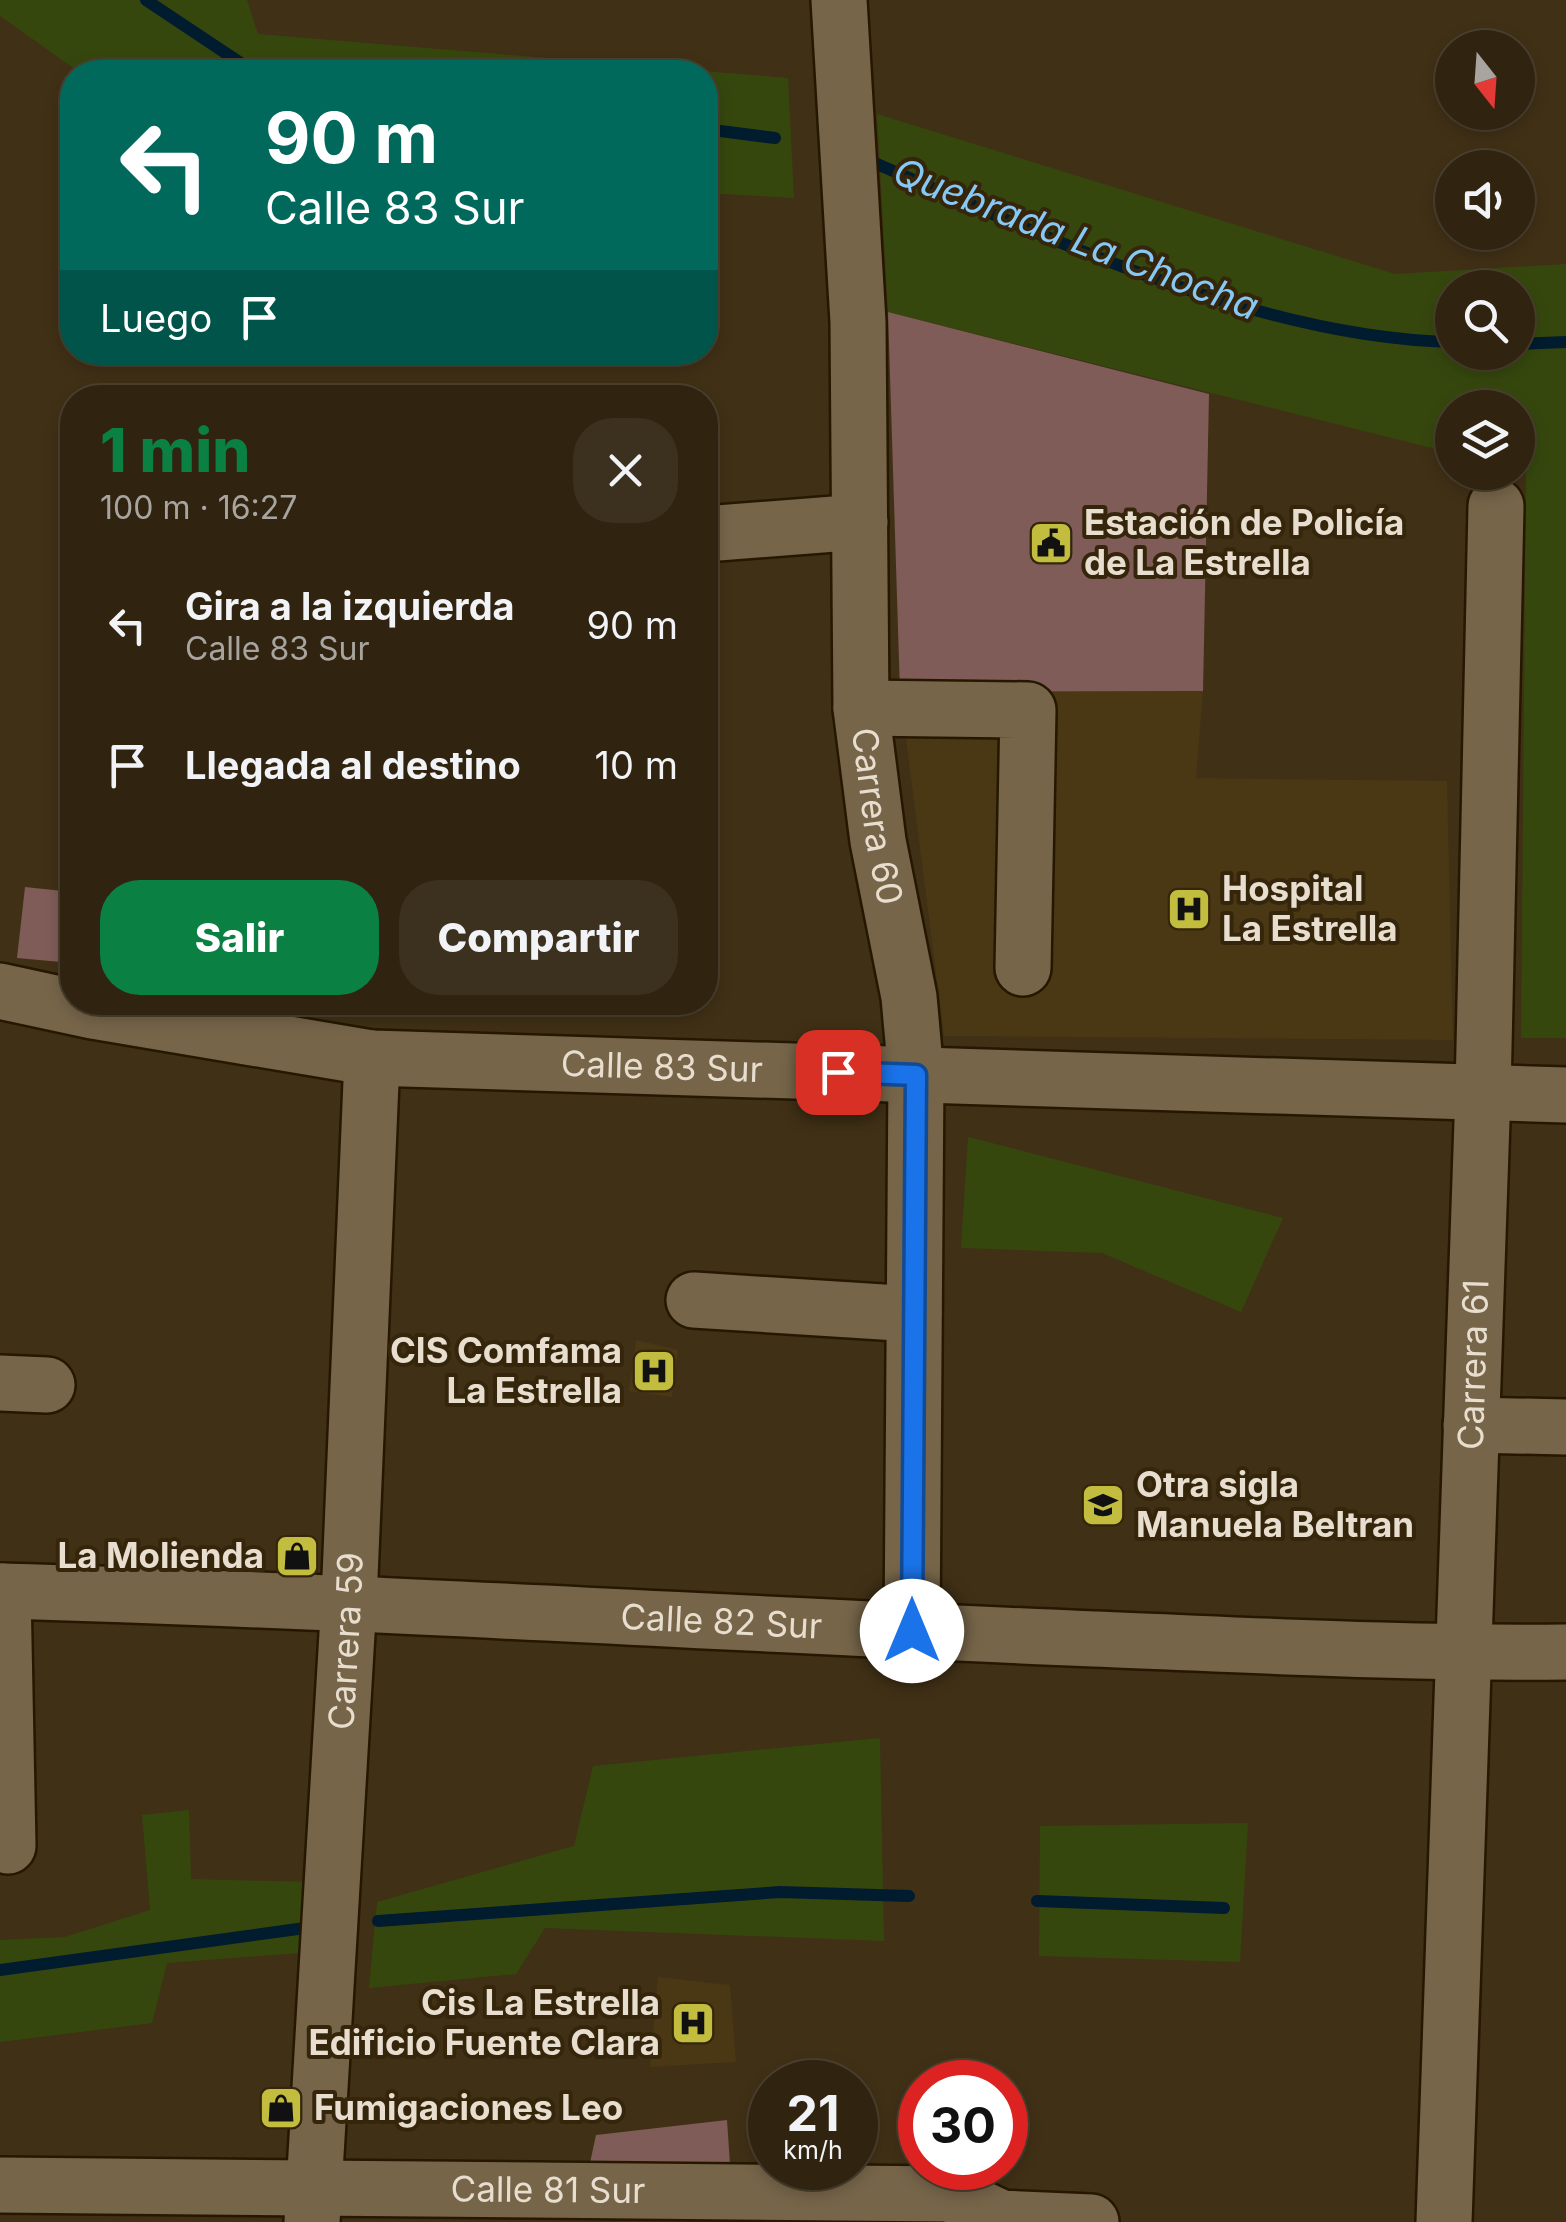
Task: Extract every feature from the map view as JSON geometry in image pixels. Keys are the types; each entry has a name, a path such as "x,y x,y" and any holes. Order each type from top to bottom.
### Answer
{"street":[{"name":"Carrera 60","path":"840,0 858,322 861,708 878,841 909,997 916,1075 912,1631"},
{"name":"Carrera 61","path":"1444,2222 1482,1092 1496,506"},
{"path":"718,533 860,522"},
{"path":"861,708 1028,710 1023,968"},
{"name":"Calle 83 Sur","path":"0,991 60,1004"},
{"name":"Calle 83 Sur","path":"116,1015 372,1058 1566,1095"},
{"name":"Carrera 59","path":"313,2205 349,1600 372,1058"},
{"path":"694,1300 914,1314"},
{"path":"1471,1424 1566,1427"},
{"path":"1,1591 8,1846"},
{"name":"Calle 82 Sur","path":"1,1591 349,1600 912,1631 1463,1653 1566,1652"},
{"name":"Calle 81 Sur","path":"0,2185 313,2205 952,2208 1001,2218 1091,2222"}],"shaded area":[{"name":"Hospital La Estrella","path":"1203,691 1196,778 1447,781 1453,1040 944,1036 900,692"},
{"name":"CIS Comfama La Estrella","path":"636,1340 678,1350 672,1397 629,1391"},
{"name":"Cis La Estrella Edificio Fuente Clara","path":"658,1977 730,1985 736,2062 650,2067"}],"green space":[{"path":"0,0 247,0 258,34 571,60 62,60 0,16"},
{"path":"718,72 788,78 794,198 718,194"},
{"path":"877,114 1395,274 1435,272 1435,370 1535,370 1535,270 1463,270 1566,264 1566,1038 1521,1038 1526,490 1535,490 1535,390 1435,390 1435,449 888,312"},
{"path":"968,1137 1283,1218 1241,1312 1102,1253 961,1248"},
{"path":"880,1738 884,1941 545,1928 516,1974 369,1988 377,1902 574,1846 593,1766"},
{"path":"189,1810 191,1879 309,1882 300,1953 167,1963 152,2023 0,2042 0,1940 65,1937 150,1910 142,1815"},
{"path":"1248,1823 1240,1962 1039,1956 1040,1826"}],"building":[{"name":"Estación de Policía de La Estrella","path":"888,312 1209,394 1203,691 900,692"},
{"path":"25,887 60,891 60,962 17,958"},
{"path":"727,2120 731,2179 587,2177 596,2135"}],"waterway":[{"name":"Quebrada La Chocha","path":"146,0 236,60"},
{"name":"Quebrada La Chocha","path":"718,131 775,138"},
{"name":"Quebrada La Chocha","path":"877,164 1085,252 1232,304 1306,323 1435,341"},
{"name":"Quebrada La Chocha","path":"1535,343 1566,342"},
{"path":"378,1921 780,1892 909,1896"},
{"path":"1037,1901 1224,1908"},
{"path":"0,1970 305,1928"}],"place":[{"name":"Estación de Policía de La Estrella","path":"1051,543"},
{"name":"Hospital La Estrella","path":"1189,909"},
{"name":"CIS Comfama La Estrella","path":"654,1371"},
{"name":"Otra sigla Manuela Beltran","path":"1103,1505"},
{"name":"La Molienda","path":"297,1556"},
{"name":"Cis La Estrella Edificio Fuente Clara","path":"693,2023"},
{"name":"Fumigaciones Leo","path":"281,2108"}],"route":[{"path":"838,1072 916,1075 912,1631"}]}
